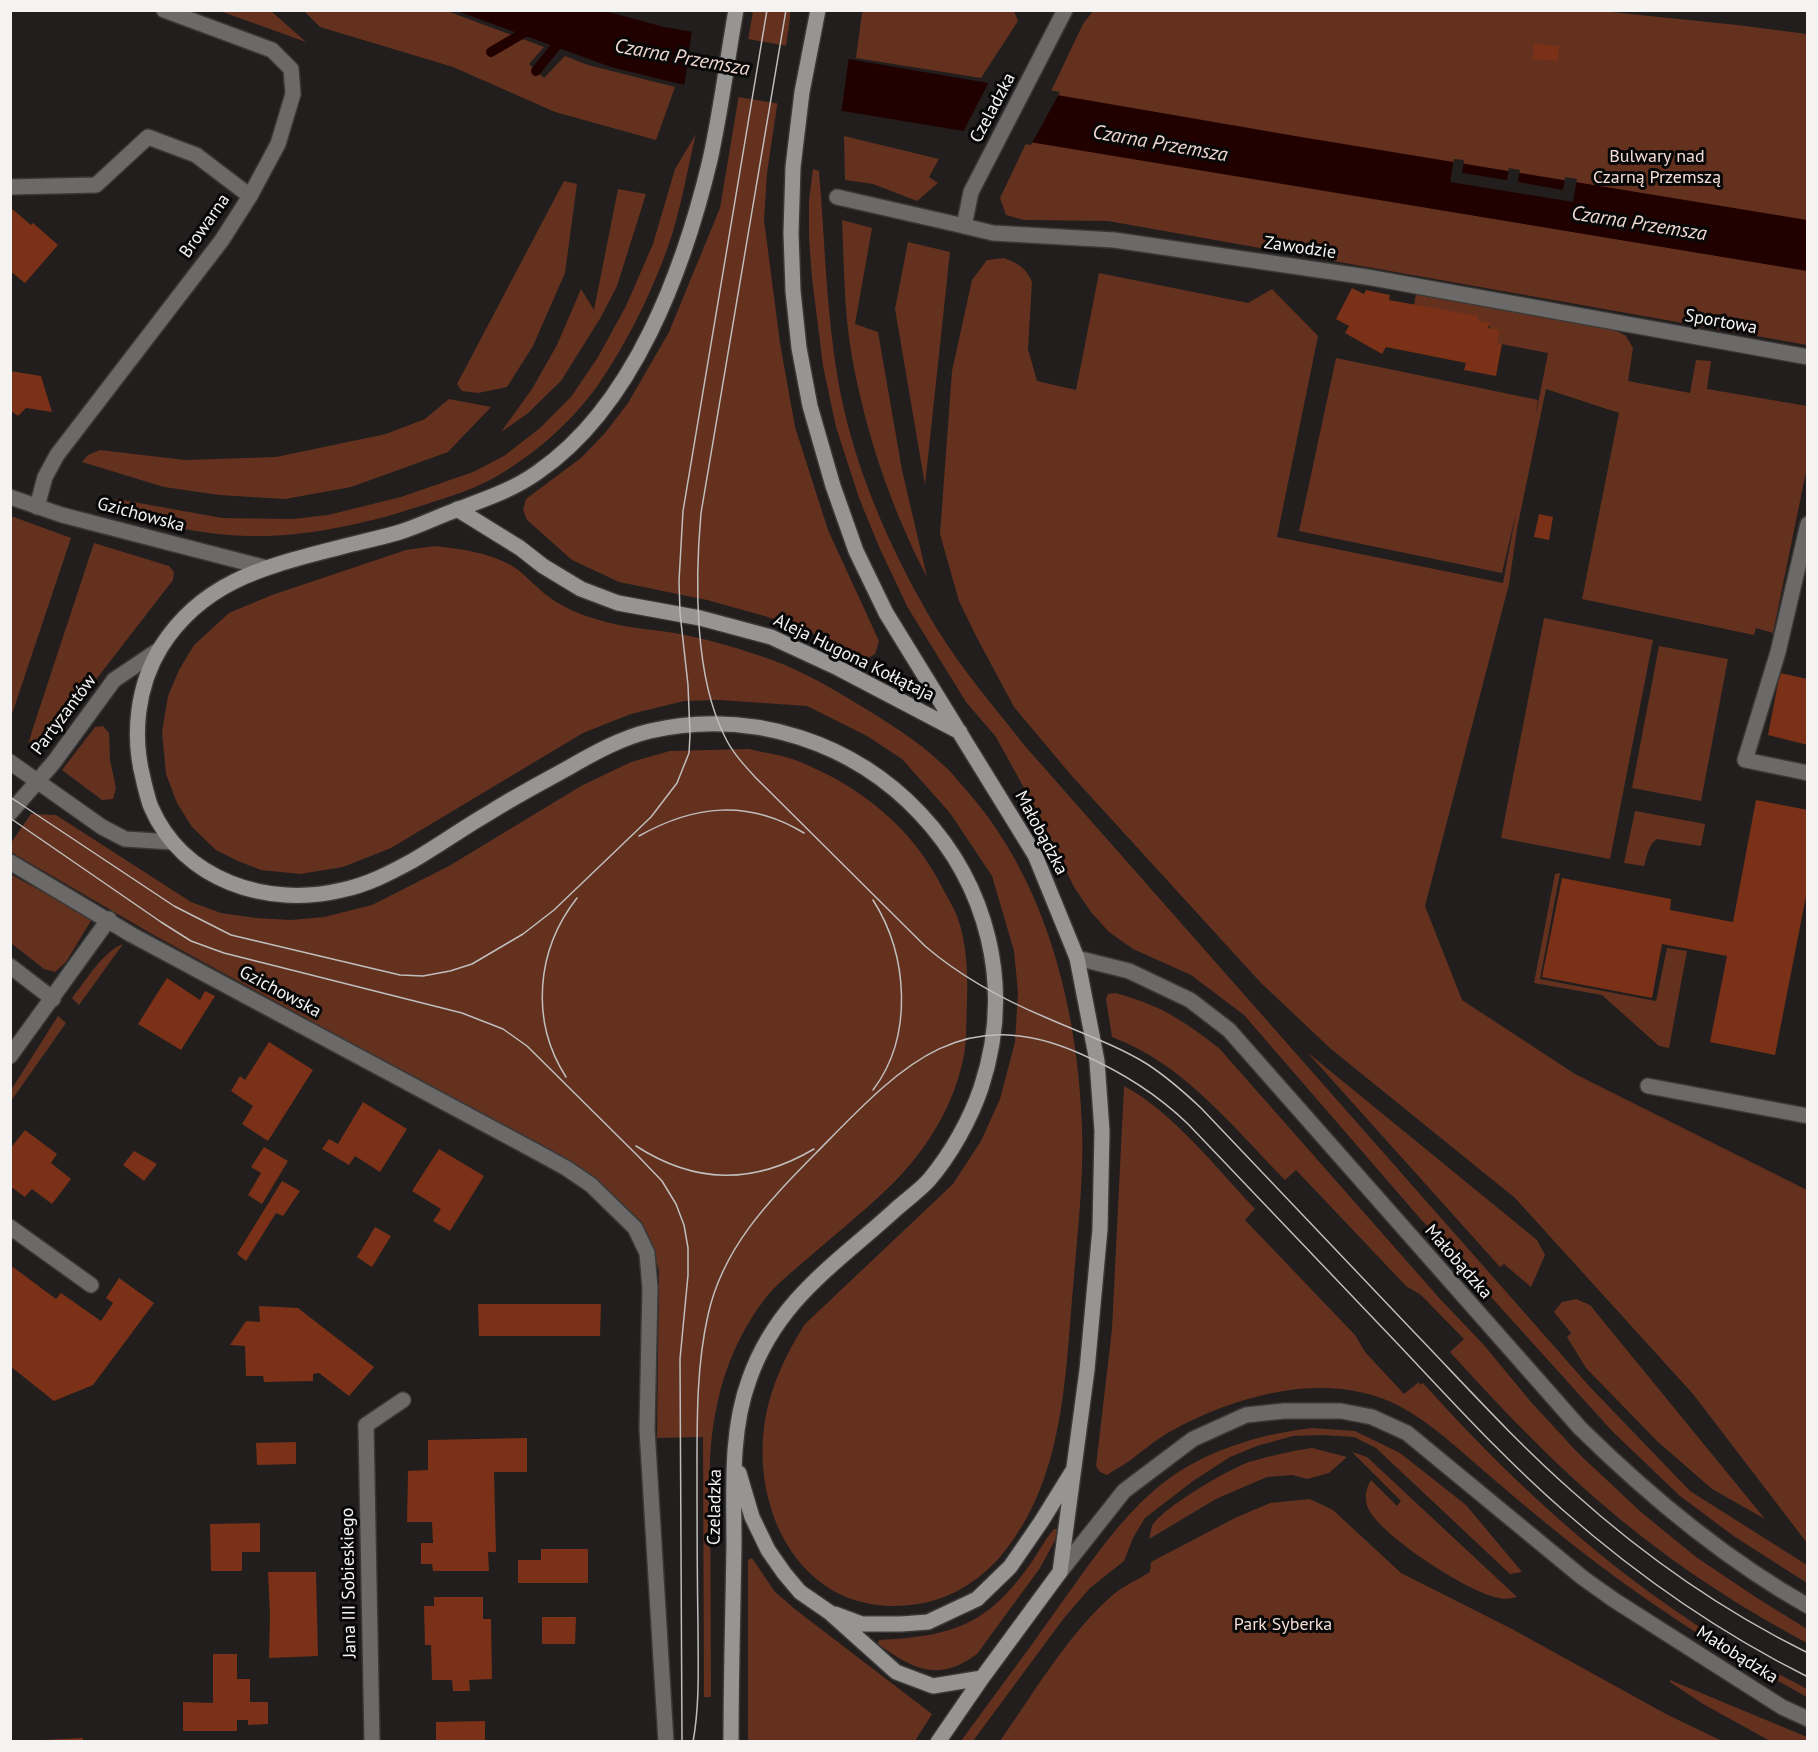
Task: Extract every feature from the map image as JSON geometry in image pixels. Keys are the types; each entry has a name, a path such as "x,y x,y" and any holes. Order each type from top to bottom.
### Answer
{"main road":[{"path":"735,1459 741,1407 750,1376 776,1325 801,1293 928,1181 959,1137 981,1089 993,1034 996,993 984,925 974,894 937,834 914,808 879,777 854,760 797,735 743,724 718,723 642,732 605,747 496,808 416,858 381,877 347,890 315,896 255,892 212,876 191,861 172,842 151,808 138,760 136,733 145,683 157,651 184,617 205,599 263,567 399,532 498,495 541,471 578,437 600,412 620,384 652,330 675,276 710,160 736,10"},
{"name":"Aleja Hugona Kołłątaja","path":"818,10 802,92 793,167 791,233 793,291 799,348 810,406 833,486 856,551 886,613 960,732"},
{"name":"Aleja Hugona Kołłątaja","path":"457,509 581,589 618,603 700,618 771,637 838,668 960,732"},
{"name":"Małobądzka","path":"960,732 1035,855 1077,958 1094,1038 1102,1131 1100,1229 1076,1466 1060,1572"},
{"name":"Czeladzka","path":"735,1459 752,1517 768,1550 800,1592 829,1612 896,1672 933,1686 982,1678"},
{"name":"Czeladzka","path":"731,1742 735,1459"},
{"name":"Czeladzka","path":"829,1612 862,1624 928,1622 976,1599 1010,1567 1076,1466"},
{"path":"938,1742 1060,1572"}],"street":[{"name":"Browarna","path":"37,507 45,477 57,454 222,240 250,196 278,144 293,94 291,69 272,50 164,10"},
{"name":"Czeladzka","path":"964,226 970,192 1065,10"},
{"path":"10,187 96,185 148,137 196,155 250,196"},
{"name":"Zawodzie","path":"837,197 993,233 1114,240 1321,270 1628,325"},
{"name":"Sportowa","path":"1628,325 1808,357"},
{"name":"Gzichowska","path":"10,497 62,515 263,567"},
{"path":"1808,524 1778,652 1745,760 1808,773"},
{"name":"Partyzantów","path":"10,813 54,762 114,680 157,651"},
{"path":"10,762 102,827 125,839 172,842"},
{"name":"Gzichowska","path":"10,862 109,919 132,935 566,1168 598,1192 635,1228 647,1253 650,1288 647,1429 666,1742"},
{"path":"10,1056 109,919"},
{"name":"Małobądzka","path":"1077,958 1128,971 1190,1000 1229,1030 1458,1293 1588,1437 1663,1506 1699,1534 1747,1568 1808,1606"},
{"path":"10,966 53,999"},
{"path":"1648,1086 1808,1116"},
{"path":"10,1227 91,1285"},
{"name":"Jana III Sobieskiego","path":"372,1742 366,1425 403,1400"},
{"name":"Małobądzka","path":"1060,1572 1124,1491 1193,1438 1246,1415 1284,1411 1341,1411 1372,1417 1407,1433 1583,1578 1614,1600 1782,1707 1808,1719"}],"green space":[{"name":"Bulwary nad Czarną Przemszą","path":"1592,10 1807,34 1807,345 1108,221 1024,220 1006,215 1000,198 1083,24 1093,11"},
{"path":"220,11 271,11 306,42"},
{"path":"304,11 447,11 544,47 529,64 544,78 565,56 588,65 675,87 656,140 555,112 453,67 320,27"},
{"path":"753,11 790,11 767,173 764,220 780,343 795,427 828,530 879,641 875,654 868,658 768,617 707,600 619,582 572,560 527,520 523,510 526,499 581,458 605,433 628,403 669,332 720,208"},
{"path":"865,11 1014,11 1018,21 981,78 856,58 862,13"},
{"path":"696,134 672,235 658,274 631,331 598,385 575,413 536,450 506,471 467,490 402,512 350,525 298,534 245,536 218,534 162,524 108,510 110,503 117,499 222,518 293,519 328,515 401,497 473,472 504,456 540,428 571,397 598,357 626,306 653,244 675,169"},
{"path":"844,136 939,159 929,177 938,183 917,201 873,184 845,180"},
{"path":"813,169 819,171 834,354 853,445 876,509 905,571 937,629 958,660 1025,746 1590,1387 1690,1491 1807,1565 1807,1583 1735,1537 1680,1496 1612,1431 1418,1216 1244,1015 1191,975 1133,949 1109,932 1091,912 1074,887 1040,817 996,737 966,702 908,608 859,498 836,427 823,366 809,237 809,201"},
{"path":"564,181 577,184 565,273 533,346 507,387 478,393 462,391 457,384"},
{"path":"618,189 646,194 617,286 601,317 561,381 527,414 501,432 532,389 557,345 581,289 594,310"},
{"path":"842,220 872,228 855,324 878,332 902,470 927,577 902,524 881,470 858,386 847,323"},
{"path":"908,242 950,252 925,485 895,309"},
{"path":"1004,258 1021,267 1032,282 1028,349 1037,381 1076,390 1099,273 1248,303 1272,289 1318,336 1277,537 1503,583 1516,513 1502,573 1299,531 1336,358 1538,400 1535,419 1548,353 1496,343 1488,331 1490,326 1414,305 1416,294 1615,330 1626,336 1633,348 1628,381 1690,393 1696,360 1711,361 1707,389 1807,406 1807,467 1773,633 1756,628 1754,635 1582,599 1619,413 1546,389 1517,529 1509,584 1425,906 1462,1000 1575,1074 1807,1190 1807,1543 1693,1394 1515,1198 1331,1049 1261,983 1071,775 1014,707 959,601 940,534 952,371 972,280 987,260"},
{"path":"449,399 491,407 448,452 351,487 285,499 219,495 164,487 82,462 88,455 100,450 185,460 276,457 386,434 425,419"},
{"path":"10,516 71,538 11,717"},
{"path":"94,543 169,566 174,572 173,580 47,743 35,752 28,746 32,731"},
{"path":"435,546 482,554 509,564 551,598 583,615 606,622 680,634 726,645 783,664 825,685 900,731 945,766 994,826 1018,864 1053,948 1065,992 1079,1082 1082,1164 1068,1350 1058,1424 1050,1460 1038,1494 1022,1527 991,1567 948,1596 910,1605 873,1604 841,1594 814,1577 792,1552 776,1523 766,1490 763,1455 765,1420 775,1382 805,1324 953,1184 981,1141 1000,1099 1015,1042 1018,992 1014,951 992,876 950,813 902,759 867,736 807,706 719,700 684,701 631,714 583,733 391,848 343,867 300,874 261,870 216,850 192,827 177,803 166,774 162,732 168,696 179,670 194,645 229,613 272,595 406,550"},
{"path":"1544,618 1653,640 1610,859 1501,838"},
{"path":"1659,646 1728,659 1701,801 1632,788"},
{"path":"103,726 109,733 110,760 116,788 113,799 102,800 62,770 95,727"},
{"path":"749,749 798,761 842,783 882,811 916,846 930,865 960,926 967,970 966,1037 961,1068 947,1107 938,1125 914,1160 886,1190 784,1278 764,1300 752,1318 732,1356 719,1395 710,1458 711,1697 704,1697 703,1437 657,1438 659,1271 651,1241 635,1216 591,1174 152,934 11,852 11,843 31,814 56,815 191,902 221,913 256,918 291,920 324,917 372,905 449,866 581,786 631,762 670,751"},
{"path":"1635,811 1705,824 1701,846 1657,839 1650,848 1644,866 1624,863"},
{"path":"1560,873 1540,979 1656,1001 1667,948 1687,951 1669,1048 1659,1046 1602,995 1534,983 1555,874"},
{"path":"10,874 92,919 66,962 55,972 44,969 11,943"},
{"path":"123,944 79,1005 72,998 108,953"},
{"path":"1115,993 1170,1014 1219,1048 1578,1453 1641,1512 1696,1557 1807,1629 1807,1643 1697,1577 1620,1519 1557,1463 1450,1352 1464,1339 1421,1295 1406,1286 1296,1170 1285,1180 1206,1098 1162,1063 1112,1037 1106,999 1108,994"},
{"path":"58,1016 66,1023 11,1101 11,1090"},
{"path":"1307,1052 1537,1240 1545,1255 1531,1287 1504,1264 1500,1267"},
{"path":"1124,1086 1160,1111 1210,1159 1255,1209 1245,1220 1355,1335 1365,1352 1404,1394 1419,1382 1420,1385 1423,1383 1510,1473 1600,1554 1698,1626 1751,1659 1807,1689 1807,1697 1714,1644 1654,1605 1568,1541 1431,1426 1401,1407 1374,1396 1345,1389 1316,1388 1286,1391 1228,1405 1175,1429 1107,1475 1100,1472 1096,1466 1112,1329"},
{"path":"1576,1299 1590,1305 1765,1519 1712,1489 1657,1441 1586,1368 1567,1337 1571,1333 1554,1312 1562,1302"},
{"path":"1312,1428 1355,1431 1400,1453 1466,1505 1522,1572 1510,1574 1376,1448 1354,1437 1293,1436 1257,1446 1230,1457 1193,1481 1145,1518 1133,1538 1124,1561 1090,1588 1064,1618 973,1741 961,1741 1099,1551 1150,1494 1169,1478 1219,1451 1265,1436"},
{"path":"1312,1448 1347,1457 1329,1473 1307,1479 1292,1475 1267,1477 1216,1499 1149,1539 1152,1526 1158,1518 1212,1481 1249,1462"},
{"path":"1352,1452 1367,1457 1517,1597 1501,1599 1468,1586 1428,1562 1391,1534 1377,1521 1367,1506 1367,1488 1371,1480 1397,1506 1401,1501"},
{"name":"Park Syberka","path":"1310,1499 1333,1510 1401,1573 1512,1629 1666,1714 1722,1741 1000,1741 1082,1626 1114,1594 1150,1572 1151,1562 1235,1518 1270,1503"},
{"path":"1054,1529 1058,1529 1059,1533 1040,1568 977,1654 950,1668 926,1669 914,1666 878,1644 879,1640 927,1635 948,1630 966,1624 983,1614 1015,1584"},
{"path":"752,1558 775,1592 932,1714 915,1741 748,1741 748,1560"},
{"path":"1670,1680 1807,1737 1807,1741 1770,1741 1703,1704"}],"water":[{"name":"Czarna Przemsza","path":"457,11 605,11 664,27 1301,137 1807,220 1807,271 680,84 611,67"}],"pier":[{"path":"692,29 849,57 841,114 684,88"},
{"path":"990,80 1060,92 1031,145 962,134"},
{"path":"1454,159 1464,160 1462,173 1507,180 1509,168 1520,170 1518,182 1563,190 1565,177 1577,179 1573,202 1450,182"}],"building":[{"path":"1534,44 1559,46 1558,61 1533,59"},
{"path":"10,207 58,245 25,283 10,271"},
{"path":"1352,288 1364,294 1366,290 1390,295 1389,300 1478,316 1477,320 1490,323 1488,328 1500,330 1497,343 1502,344 1496,376 1464,370 1466,363 1386,347 1382,354 1345,333 1349,326 1336,319"},
{"path":"10,371 41,376 52,412 26,408 18,416 10,410"},
{"path":"1539,514 1553,517 1549,540 1534,537"},
{"path":"1780,673 1808,679 1808,745 1768,735"},
{"path":"1756,800 1808,810 1808,886 1775,1055 1710,1042 1727,956 1662,944 1652,998 1542,977 1562,878 1671,899 1670,910 1733,922"},
{"path":"167,978 200,1000 205,991 215,996 181,1050 138,1024"},
{"path":"269,1042 313,1070 268,1141 242,1124 253,1106 231,1091 240,1076 245,1080"},
{"path":"363,1102 407,1129 380,1172 355,1156 349,1165 322,1149 329,1139 338,1144"},
{"path":"25,1130 57,1154 51,1163 71,1179 52,1204 32,1189 25,1197 10,1186 10,1149"},
{"path":"264,1147 288,1161 262,1204 248,1195 261,1173 251,1167"},
{"path":"439,1149 484,1176 450,1231 433,1221 441,1209 412,1191"},
{"path":"134,1151 157,1164 144,1181 123,1165"},
{"path":"282,1181 300,1191 283,1216 276,1213 246,1261 237,1254"},
{"path":"375,1227 391,1236 372,1267 357,1257"},
{"path":"13,1267 56,1299 61,1293 101,1321 113,1303 106,1298 119,1278 154,1303 93,1385 54,1401 10,1366 10,1271"},
{"path":"478,1304 601,1304 600,1336 479,1336"},
{"path":"259,1306 298,1308 374,1367 349,1396 319,1373 313,1374 313,1381 264,1382 263,1376 246,1376 245,1346 230,1345 246,1321 260,1322"},
{"path":"527,1438 527,1472 494,1472 496,1552 488,1552 489,1571 433,1571 432,1564 421,1564 421,1543 433,1543 432,1522 407,1522 408,1471 428,1470 428,1440"},
{"path":"296,1442 296,1464 257,1465 256,1443"},
{"path":"260,1523 260,1552 242,1552 242,1571 211,1571 210,1524"},
{"path":"541,1549 588,1549 588,1583 518,1583 518,1560 541,1560"},
{"path":"268,1572 316,1572 318,1656 269,1658"},
{"path":"434,1597 483,1597 483,1619 491,1619 492,1679 469,1680 470,1691 453,1691 452,1680 432,1680 431,1645 425,1645 424,1606 434,1606"},
{"path":"542,1617 576,1617 575,1644 542,1644"},
{"path":"213,1654 237,1654 237,1679 250,1679 250,1702 268,1702 268,1724 248,1725 248,1720 237,1720 237,1731 183,1731 183,1702 213,1703"},
{"path":"485,1721 485,1742 436,1742 436,1722"},
{"path":"83,1738 83,1742 43,1742 43,1740"}],"waterway":[{"path":"491,52 532,28"},
{"path":"536,71 564,36"}],"tram line":[{"path":"10,797 174,906 231,935 400,975 423,976 472,964 523,934 554,910 651,817 677,783 689,753 688,685 679,581 683,511 767,10"},
{"path":"786,10 701,513 699,539 698,597 702,657 715,713 731,748 755,777 925,946 939,957 968,978 999,995 1135,1057 1188,1096 1511,1433 1552,1473 1627,1538 1715,1600 1776,1637 1808,1653"},
{"path":"639,836 680,818 701,812 721,810 762,815 783,822 804,833"},
{"path":"10,818 191,941 224,953 462,1013 503,1029 527,1046 662,1181 676,1204 684,1225 688,1248 688,1275 680,1359 682,1742"},
{"path":"566,1077 554,1055 547,1033 543,1009 543,986 546,963 553,940 563,918 577,898"},
{"path":"873,900 894,945 902,995 895,1045 886,1069 873,1090"},
{"path":"693,1742 698,1683 698,1389 704,1333 715,1290 736,1247 765,1207 874,1095 903,1071 933,1052 964,1040 999,1035 1038,1039 1081,1054 1111,1068 1164,1103 1188,1124 1520,1471 1564,1511 1621,1558 1681,1602 1743,1642 1808,1677"},
{"path":"636,1146 680,1168 724,1175 746,1174 769,1169 814,1149"}]}
